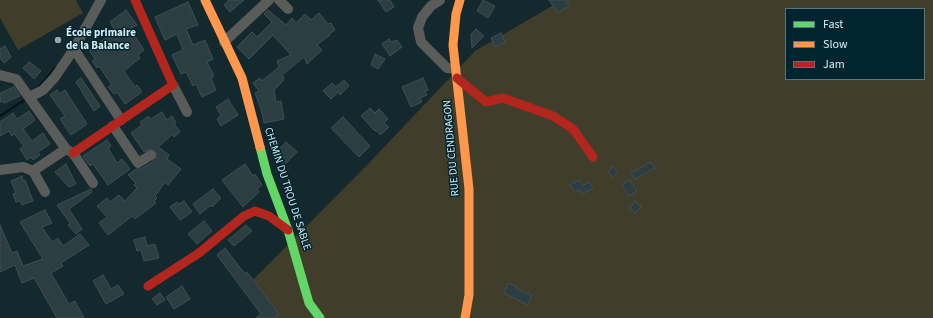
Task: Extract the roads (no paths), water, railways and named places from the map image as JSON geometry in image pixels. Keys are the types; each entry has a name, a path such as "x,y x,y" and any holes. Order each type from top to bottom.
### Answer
{"street":[{"path":"30,97 43,90 74,49 101,0"},
{"path":"135,0 173,85 187,112"},
{"name":"CHEMIN DU TROU DE SABLE","path":"205,0 242,78 267,174 288,230 309,303 320,318"},
{"path":"224,42 270,0"},
{"path":"279,0 288,9"},
{"path":"440,0 431,6 422,17 418,28 421,42 447,68 456,74 486,102 503,98 554,116 573,129 593,157"},
{"name":"RUE DU CENDRAGON","path":"460,0 456,14 453,45 469,189 469,295 465,318"},
{"path":"74,49 117,123 138,163 151,155"},
{"path":"1,76 16,79 93,183"},
{"path":"33,171 117,123 173,85"},
{"path":"0,170 22,167 33,171 46,192"},
{"path":"148,286 199,253 244,216 255,211 269,216 288,230"}],"waterway":[{"path":"37,89 56,67"},
{"path":"0,116 26,99"}],"place":[{"name":"École primaire de la Balance","path":"58,40"}]}
